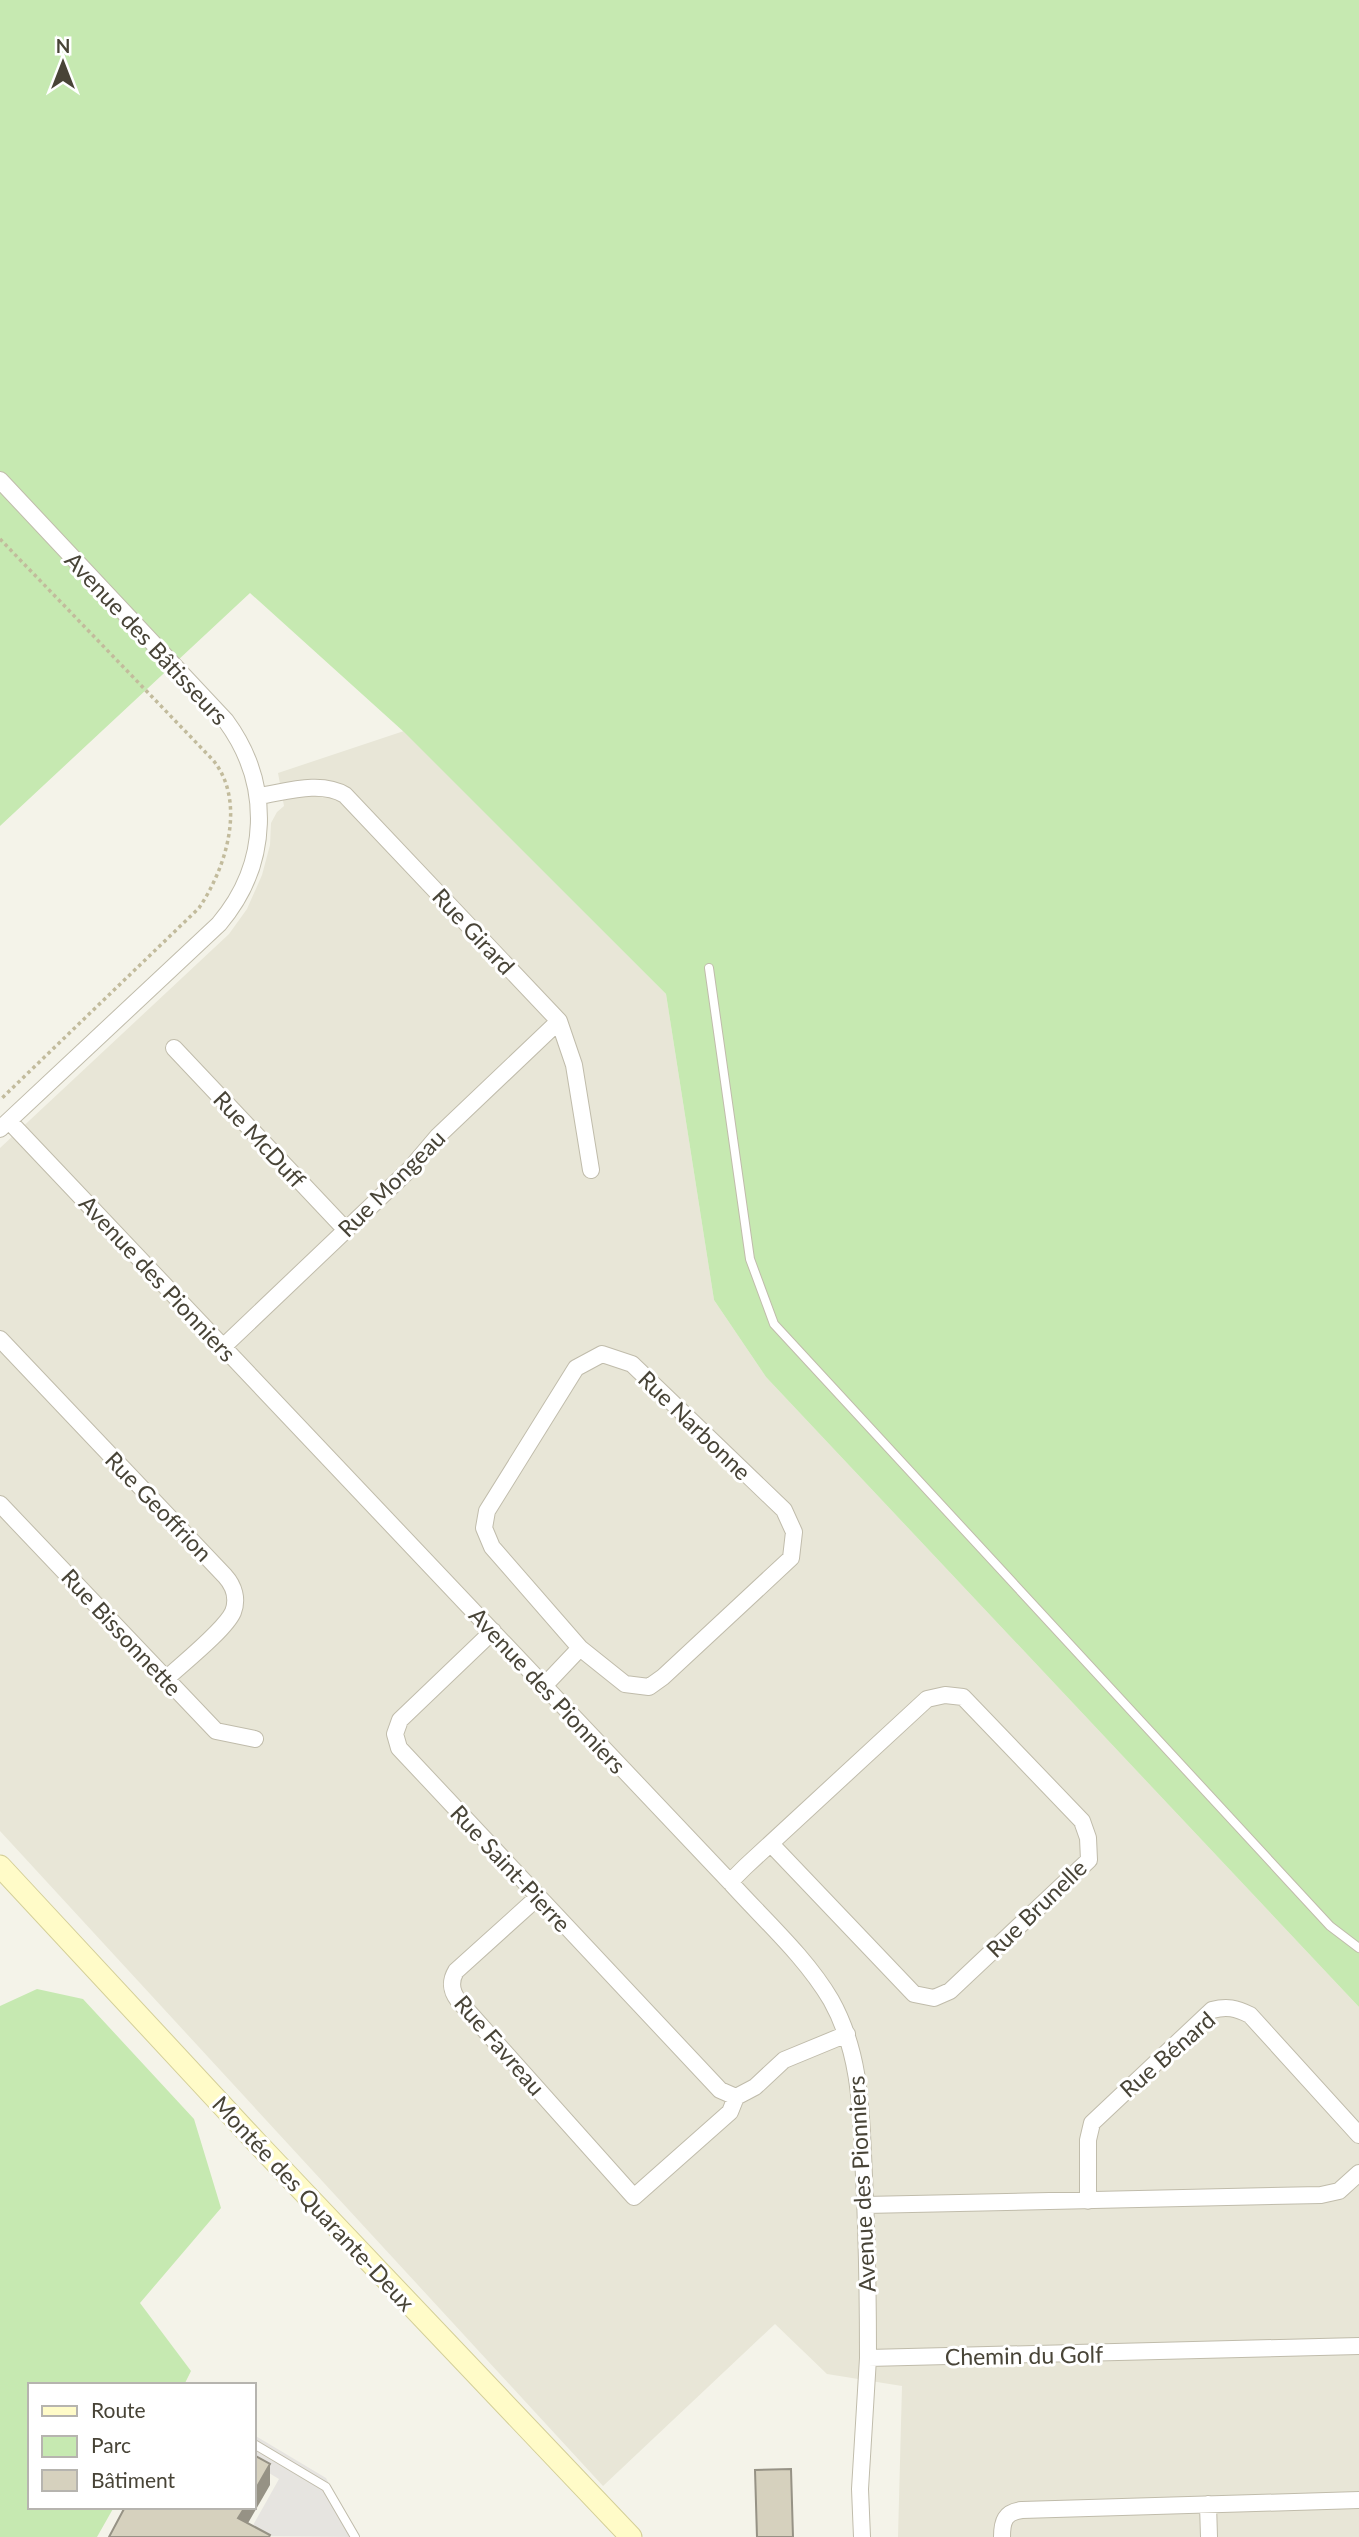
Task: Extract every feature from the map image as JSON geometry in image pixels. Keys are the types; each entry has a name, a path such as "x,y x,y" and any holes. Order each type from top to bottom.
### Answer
{"main road":[{"name":"Montée des Quarante-Deux","path":"0,1866 258,2144 631,2537"}],"street":[{"name":"Avenue des Bâtisseurs","path":"0,480 226,720 247,756 258,796 260,824 253,864 243,890 228,914 4,1125"},
{"name":"Rue Girard","path":"258,796 321,788 334,789 345,795 559,1021 574,1065 591,1170"},
{"name":"Rue Mongeau","path":"223,1347 410,1169 438,1136 559,1021"},
{"name":"Rue McDuff","path":"174,1048 345,1229"},
{"name":"Avenue des Pionniers","path":"4,1125 223,1347 730,1882 812,1973 830,1998 847,2034 859,2085 868,2358"},
{"name":"Rue Geoffrion","path":"0,1339 233,1586 235,1603 229,1619 166,1679"},
{"name":"Rue Narbonne","path":"602,1354 632,1364 784,1510 794,1532 791,1558 649,1687 625,1684 580,1648 492,1547 484,1528 487,1511 576,1368 602,1354"},
{"name":"Rue Bissonnette","path":"0,1504 216,1731 255,1739"},
{"name":"Rue Saint-Pierre","path":"493,1632 403,1716 396,1729 396,1739 402,1752 720,2090 736,2097"},
{"path":"544,1686 580,1648"},
{"name":"Rue Brunelle","path":"730,1882 771,1844 928,1699 945,1695 962,1697 1082,1821 1088,1838 1089,1860 950,1991 934,1998 914,1994 771,1844"},
{"name":"Rue Favreau","path":"538,1897 456,1971 452,1981 453,1991 458,2000 635,2197 730,2112 736,2097"},
{"name":"Rue Bénard","path":"1088,2201 1088,2140 1092,2123 1212,2010 1237,2008 1250,2015 1359,2134"},
{"path":"736,2097 755,2087 783,2060 847,2034"},
{"path":"865,2205 1321,2195 1339,2191 1359,2173"},
{"name":"Chemin du Golf","path":"868,2358 1359,2346"},
{"path":"862,2537 860,2489 868,2358"},
{"path":"1002,2537 1006,2515 1013,2511 1359,2500"},
{"path":"1208,2504 1209,2537"}],"lane":[{"path":"709,968 750,1259 774,1324 1330,1926 1359,1948"},
{"path":"256,2445 326,2487 355,2537"}],"path":[{"name":"Avenue des Bâtisseurs","path":"0,539 213,760 222,772 231,806 223,855 211,887 199,908 0,1100"}],"shaded area":[{"path":"404,731 666,994 714,1300 766,1377 1359,2007 1359,2537 898,2537 902,2386 827,2374 775,2324 603,2486 0,1831 0,1148 229,934 247,909 262,875 270,845 271,823 284,806 278,773"},
{"path":"256,2436 326,2478 357,2537 247,2536 279,2479 256,2465"}],"green space":[{"path":"0,0 1359,0 1359,2007 766,1377 714,1300 666,994 404,732 250,593 0,826"},
{"path":"37,1989 83,1999 194,2119 221,2208 140,2303 191,2371 185,2383 28,2383 28,2509 113,2509 97,2537 0,2537 0,2006"}],"building":[{"path":"256,2456 270,2464 256,2488"},
{"path":"791,2469 793,2537 757,2537 755,2470"},
{"path":"124,2509 244,2509 238,2518 270,2535 269,2537 109,2537"}]}
